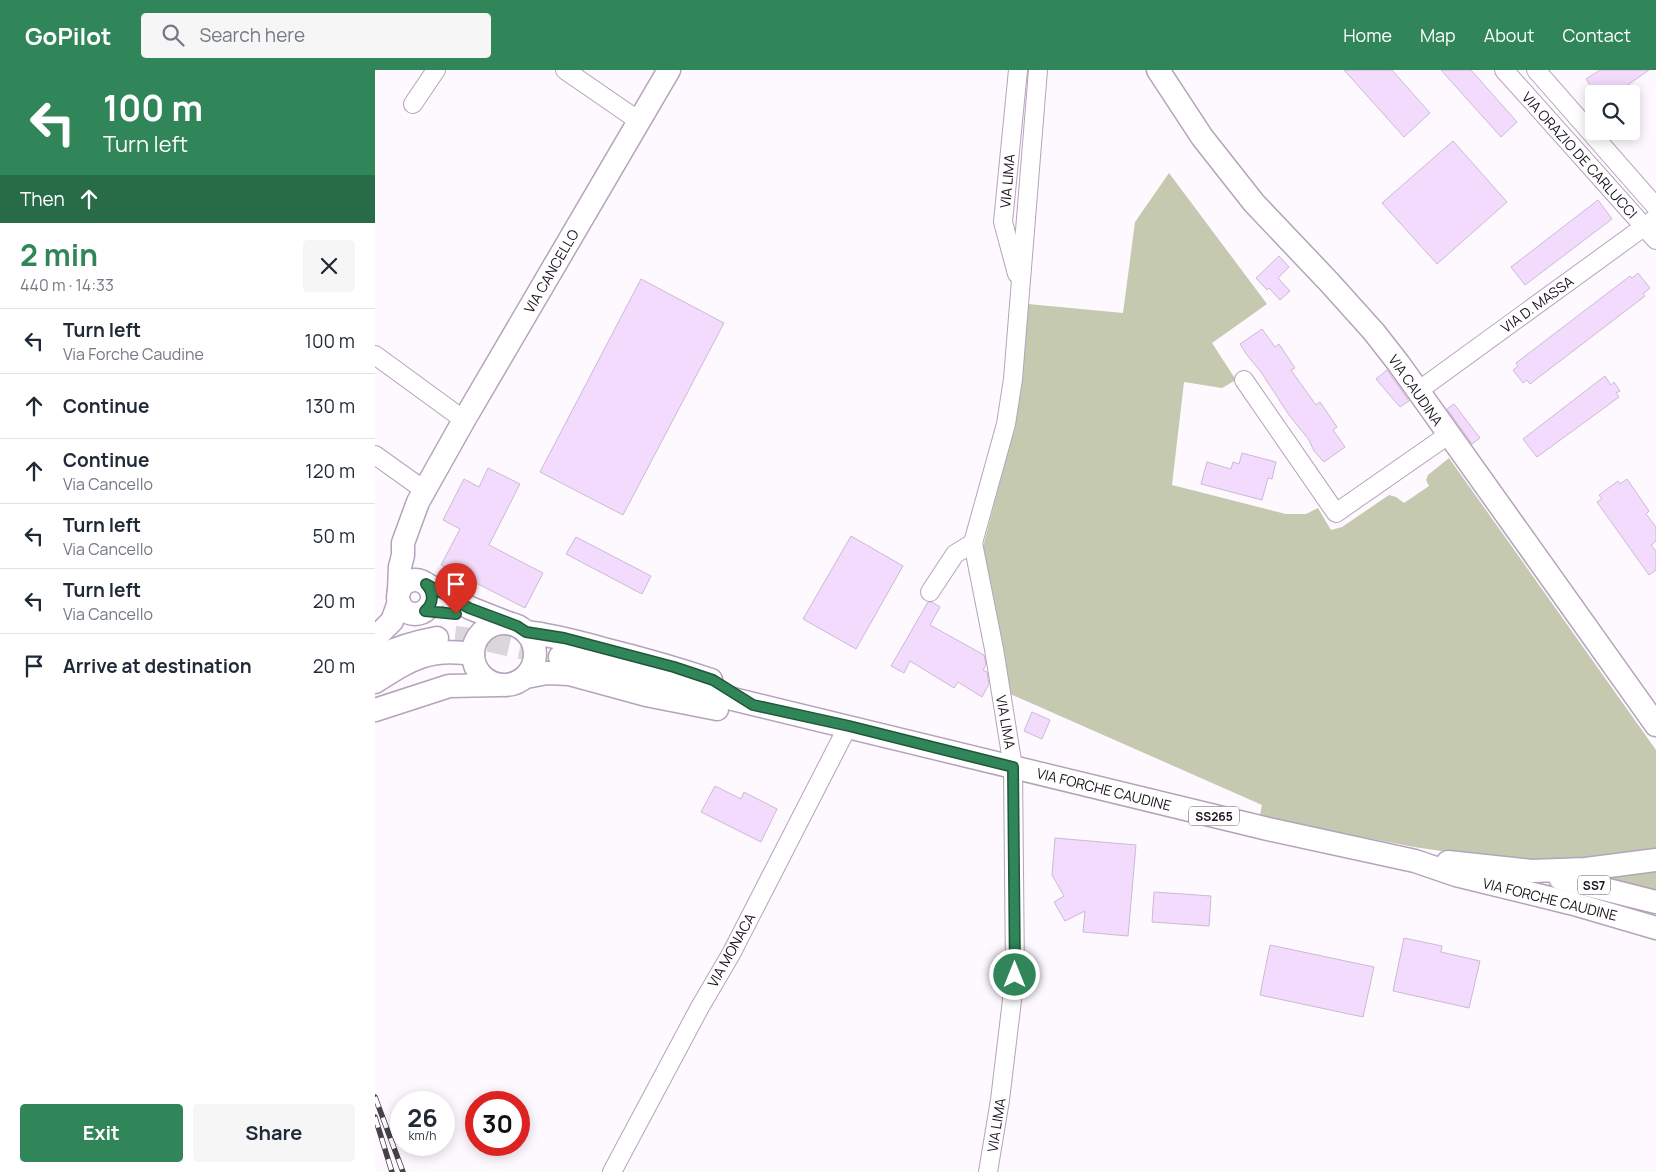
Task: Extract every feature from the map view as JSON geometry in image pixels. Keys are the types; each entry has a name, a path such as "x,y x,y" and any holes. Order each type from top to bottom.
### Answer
{"main road":[{"name":"VIA CANCELLO","path":"399,596 399,566 403,555 403,543 424,490 669,70"},
{"name":"VIA CAUDINA","path":"1158,70 1202,137 1254,203 1374,332 1495,497 1656,725"},
{"path":"375,710 449,686 508,685 518,682 526,677 532,669 535,659 535,649 532,640 517,628 469,608 424,582 414,574 403,555"},
{"path":"375,638 392,621 399,596 402,586 411,580 424,582 432,592 433,597 425,611 420,614 409,614 401,607 399,596"},
{"path":"425,611 456,614 465,619 476,651 480,674 488,681 498,685"},
{"path":"449,686 476,651 489,627 498,624 564,638 674,667 713,680 753,705"},
{"path":"375,660 388,652 419,641 441,637 455,637"},
{"path":"375,682 422,655 446,651 476,651"},
{"name":"VIA FORCHE CAUDINE","path":"560,657 1268,829 1415,861 1464,877 1574,904 1656,928"},
{"path":"526,677 547,673 569,674 646,695 713,710 753,705"},
{"name":"VIA FORCHE CAUDINE","path":"1415,861 1461,862 1531,871 1586,869 1656,860"},
{"name":"SS7","path":"1531,871 1603,887 1656,902"}],"street":[{"path":"413,104 436,70"},
{"path":"565,70 639,121"},
{"name":"VIA LIMA","path":"1018,70 1003,222 1021,289"},
{"name":"VIA LIMA","path":"989,1172 1015,975 1013,767 994,649 973,543 1006,424 1013,379 1038,70"},
{"name":"VIA ORAZIO DE CARLUCCI","path":"1504,70 1650,222 1656,240"},
{"name":"VIA ORAZIO DE CARLUCCI","path":"1536,70 1656,207"},
{"name":"VIA D. MASSA","path":"1418,391 1650,222"},
{"path":"375,355 464,420"},
{"path":"1244,380 1336,513 1448,435"},
{"path":"375,455 424,490"},
{"path":"930,592 955,554 973,543"},
{"name":"VIA MONACA","path":"612,1172 707,994 731,954 849,726"}],"green space":[{"path":"1169,173 1267,304 1212,343 1236,380 1222,388 1184,382 1172,485 1286,514 1306,514 1318,508 1331,530 1342,527 1389,495 1396,497 1404,503 1429,486 1426,480 1428,475 1449,458 1656,750 1656,850 1564,863 1414,847 1310,827 1260,815 1262,805 1008,693 983,547 1014,427 1028,304 1123,313 1135,222"},
{"path":"1656,867 1656,889 1654,892 1604,876"}],"building":[{"path":"1344,70 1392,70 1430,113 1404,137"},
{"path":"1441,70 1471,70 1517,122 1501,137"},
{"path":"1600,70 1649,70 1628,85 1590,85 1586,79"},
{"path":"1453,141 1507,202 1437,264 1382,203"},
{"path":"1598,200 1612,219 1525,285 1511,267"},
{"path":"1279,256 1289,267 1278,278 1290,291 1280,300 1256,278"},
{"path":"1638,273 1650,288 1643,294 1645,296 1530,384 1527,380 1523,383 1513,370 1518,366 1516,363 1630,276 1632,278"},
{"path":"641,279 724,323 623,515 540,472"},
{"path":"1262,329 1275,347 1279,344 1295,368 1291,370 1316,405 1320,402 1337,427 1333,430 1345,447 1324,462 1314,451 1309,440 1289,415 1240,344"},
{"path":"1387,370 1409,401 1400,407 1376,379"},
{"path":"1605,376 1611,385 1614,382 1620,391 1616,393 1619,397 1537,457 1523,439"},
{"path":"1454,404 1480,438 1472,444 1447,409"},
{"path":"1242,453 1276,462 1272,479 1268,478 1262,500 1201,484 1207,462 1231,469 1233,462 1239,464"},
{"path":"488,468 520,484 489,545 543,573 525,608 441,565 460,529 443,520 464,479 479,487"},
{"path":"1627,479 1649,511 1646,514 1656,527 1656,541 1651,545 1656,551 1656,570 1649,575 1597,502 1602,499 1599,495 1618,481 1620,484"},
{"path":"851,536 903,566 856,649 803,619"},
{"path":"576,537 651,576 642,594 566,554"},
{"path":"928,602 932,602 940,607 930,625 984,655 986,665 983,670 987,672 989,684 982,697 958,682 954,688 910,661 904,673 891,666"},
{"path":"1032,712 1050,720 1042,739 1024,731"},
{"path":"715,786 741,799 744,792 777,809 761,842 701,812"},
{"path":"1055,838 1136,845 1128,936 1083,932 1085,911 1065,921 1054,902 1064,896 1052,875"},
{"path":"1154,892 1211,896 1209,926 1152,922"},
{"path":"1404,938 1442,946 1441,952 1480,961 1469,1008 1393,991"},
{"path":"1270,945 1374,967 1363,1017 1260,995"}],"tunnel":[{"path":"455,637 490,641 560,657"}],"railway":[{"path":"375,1097 403,1172"},
{"path":"375,1117 392,1172"}],"route":[{"path":"456,614 425,611 432,602 433,597 426,584 469,608 517,626 526,632 564,638 674,667 713,680 753,705 849,726 1013,767 1015,975"}]}
